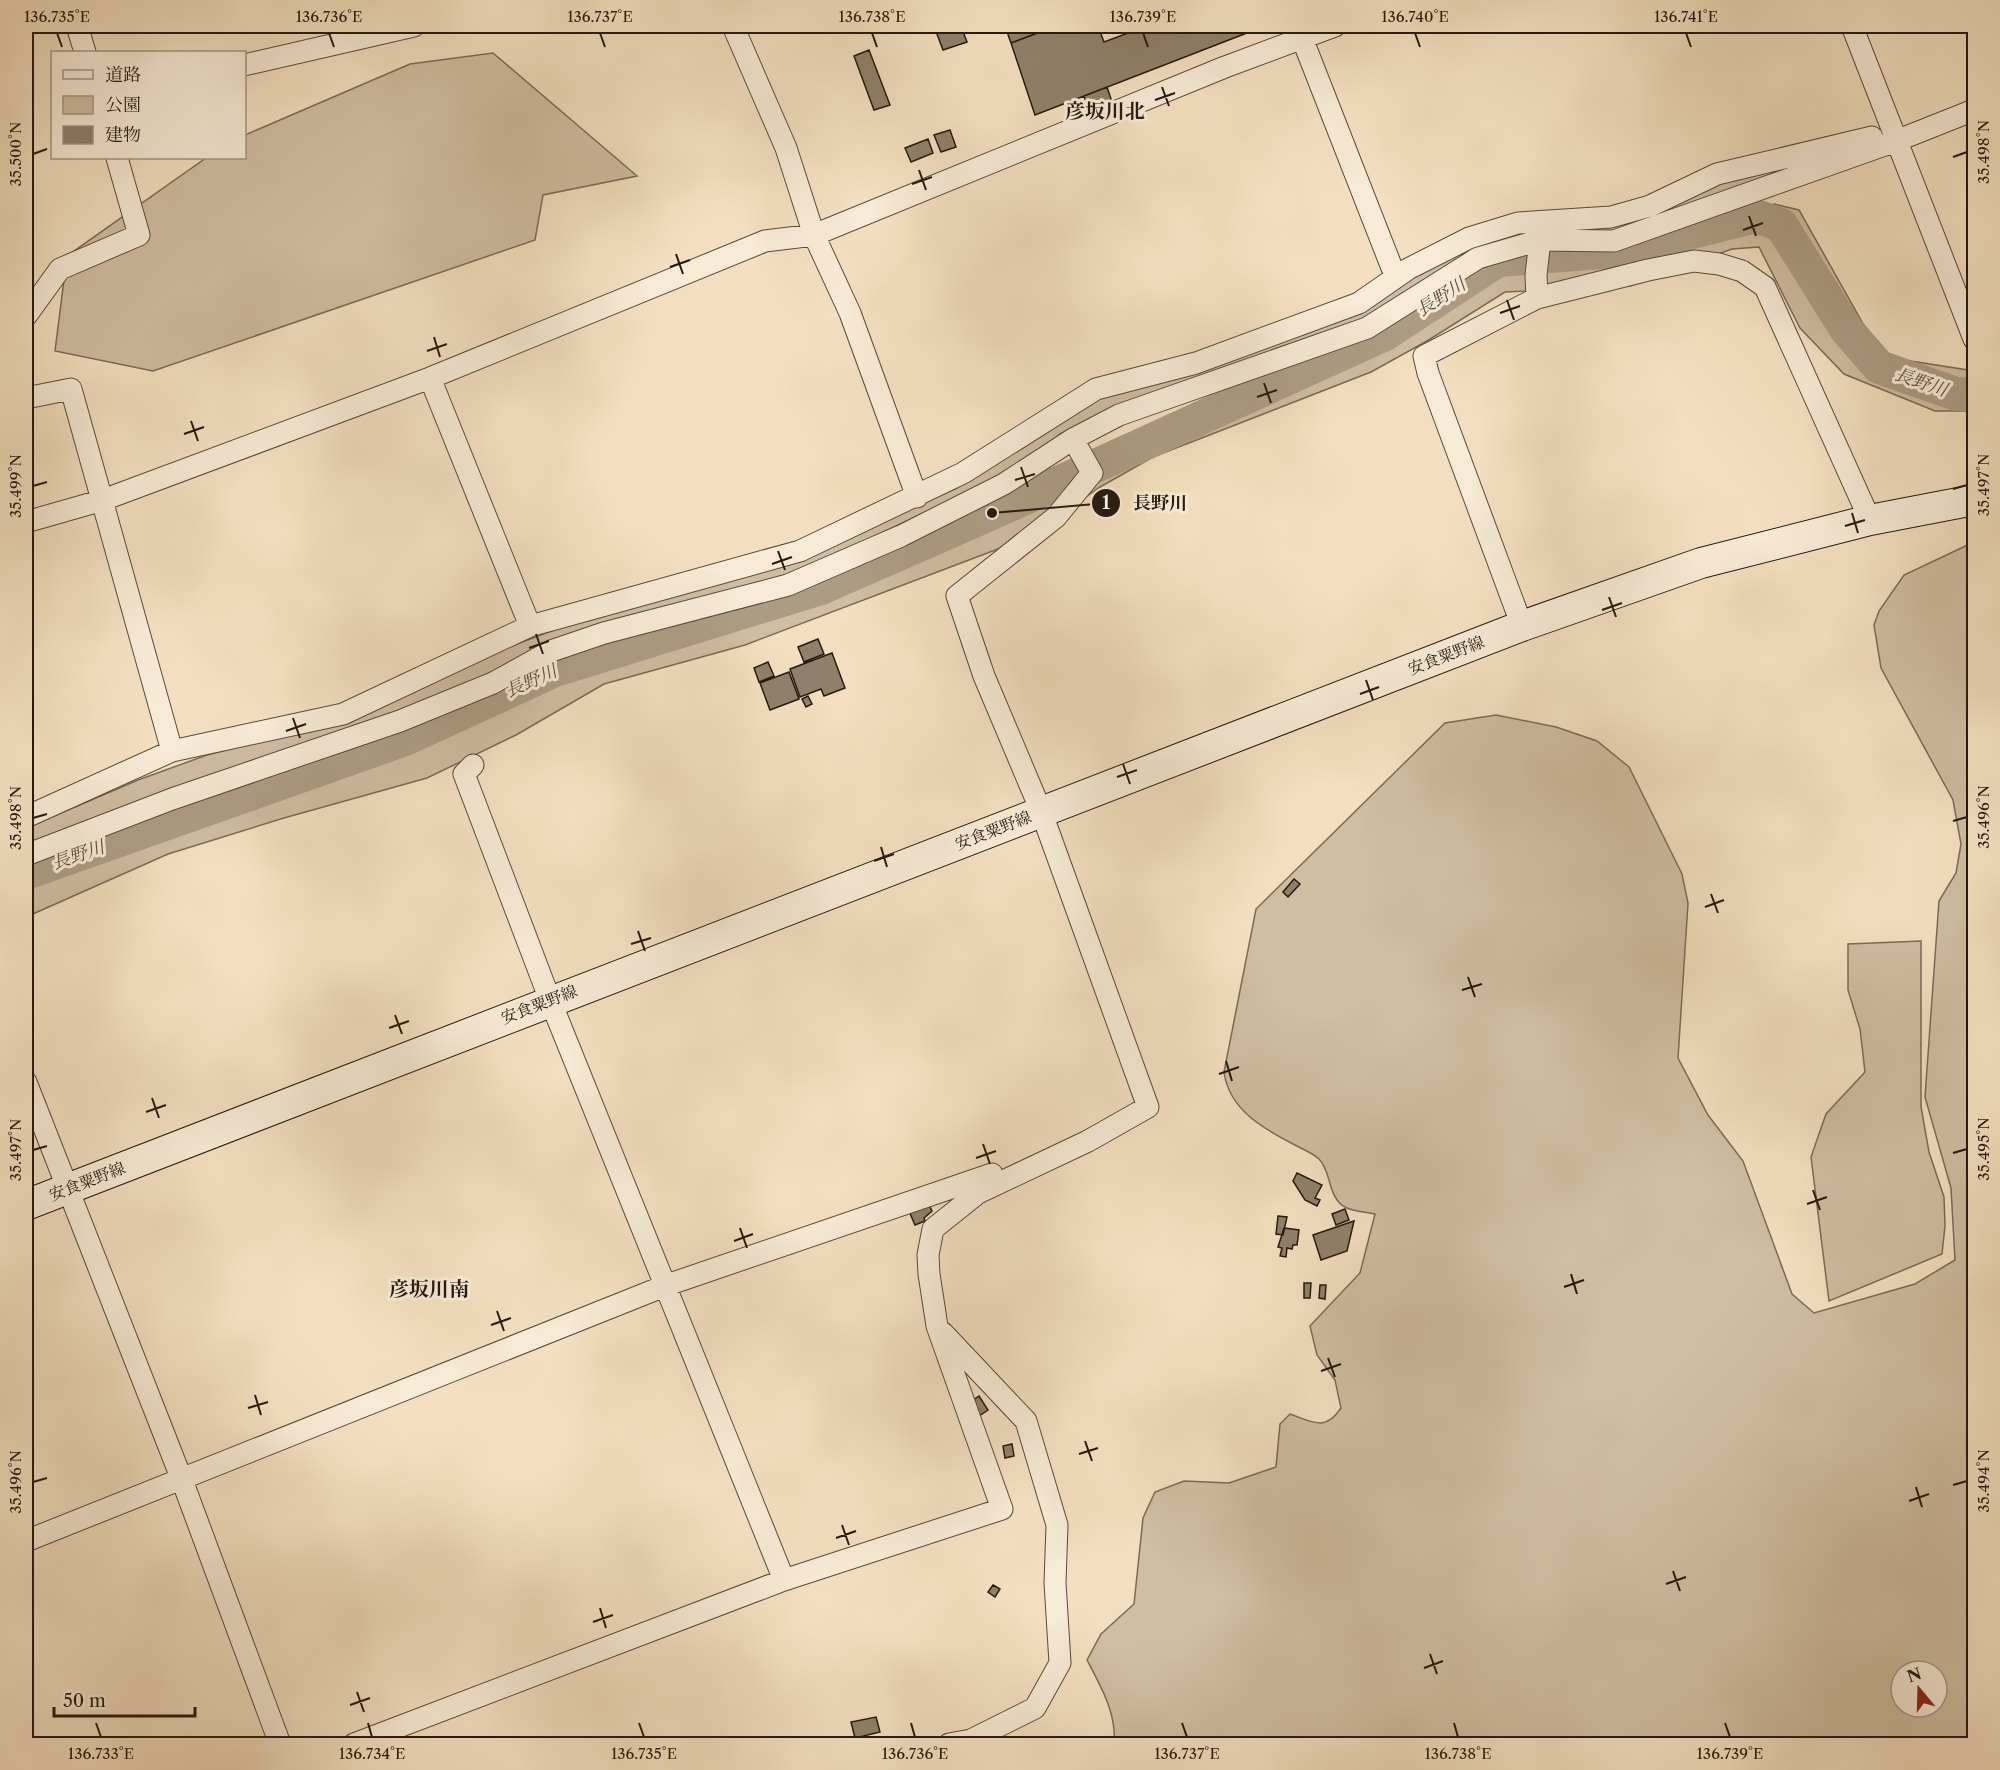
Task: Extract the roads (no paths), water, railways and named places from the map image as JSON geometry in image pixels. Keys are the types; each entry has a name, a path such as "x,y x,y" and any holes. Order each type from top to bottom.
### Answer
{"main road":[{"name":"安食粟野線","path":"26,1205 550,1000 1522,626 1701,563 1870,520 1974,500"}],"street":[{"path":"77,26 86,51"},
{"path":"246,65 410,26"},
{"path":"733,26 786,147 814,235 850,313 917,497"},
{"path":"26,522 103,500 430,378 765,241 814,235 1335,26"},
{"path":"1852,26 1974,339"},
{"path":"1302,38 1392,268"},
{"path":"26,855 172,799 400,721 493,683 551,651 604,633 788,585 901,536 1004,484 1119,415 1367,328 1478,258 1540,244 1614,241 1894,137 1974,110"},
{"path":"26,817 172,751 343,714 530,626 800,551 963,473 1096,389 1196,363 1359,303 1408,269 1469,238 1518,223 1611,217 1650,206 1717,174 1894,137"},
{"path":"26,316 60,269 139,235 117,159"},
{"path":"1537,298 1536,275 1540,244"},
{"path":"1522,626 1428,373 1424,356 1537,298 1694,261 1719,264 1742,271 1765,287 1870,520"},
{"path":"430,378 530,626"},
{"path":"26,398 71,389 103,500 139,641 172,751"},
{"path":"354,1744 784,1580 1002,1509 937,1326 928,1274 928,1255 933,1229 978,1193 1088,1141 1148,1107 1041,811 984,676 957,596 1056,517 1092,472 1075,441"},
{"path":"473,765 464,774 550,1000 667,1285 784,1580"},
{"path":"26,1082 66,1190 182,1480 280,1744"},
{"path":"26,1541 667,1285 1088,1141"},
{"path":"937,1326 1026,1421 1057,1525 1055,1583 1060,1664 1035,1708 971,1740 949,1744"}],"waterway":[{"name":"長野川","path":"26,873 405,739 555,670 821,588 992,513 1385,334 1498,260 1616,251 1756,216 1781,225 1846,329 1879,367 1956,394 1974,395"}],"place":[{"name":"長野川","path":"992,513"}],"district":[{"name":"彦坂川北","path":"1105,111"},
{"name":"彦坂川南","path":"429,1289"}]}
